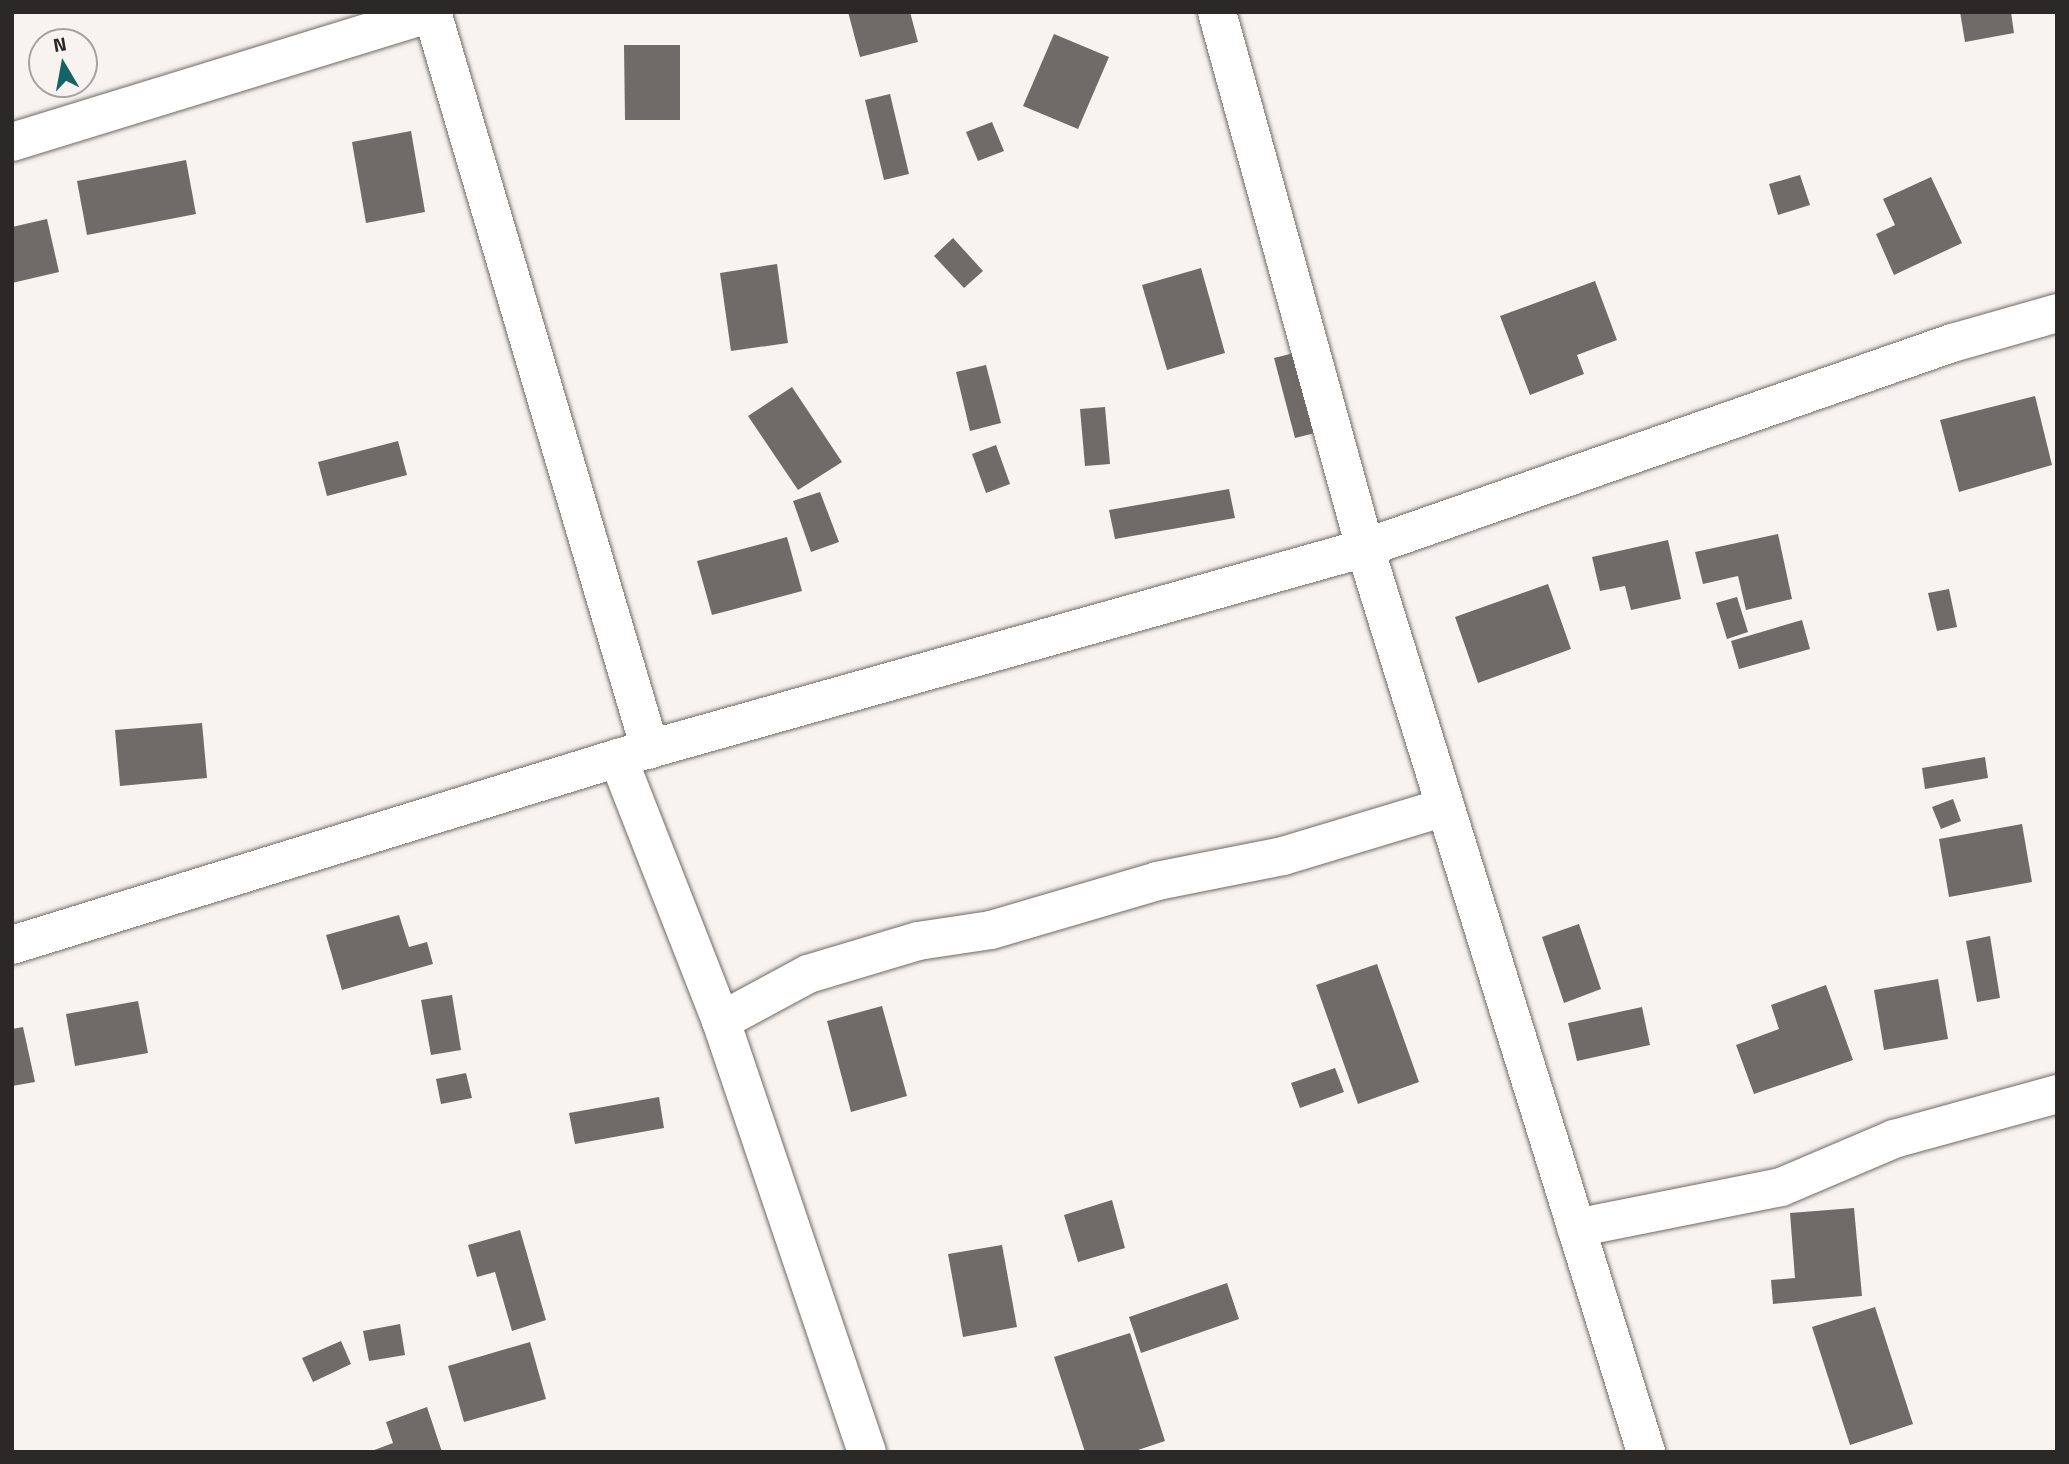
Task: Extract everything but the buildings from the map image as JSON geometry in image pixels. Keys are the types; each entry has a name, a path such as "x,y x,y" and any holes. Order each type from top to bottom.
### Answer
{"street":[{"path":"1217,12 1365,548 1646,1452"},
{"path":"12,142 432,13 634,753 865,1451"},
{"path":"12,945 634,753 1365,548 1952,343 2057,313"},
{"path":"721,1021 808,974 918,941 991,930 1157,881 1283,856 1445,807"},
{"path":"1576,1228 1781,1187 1894,1139 2057,1094"}]}
